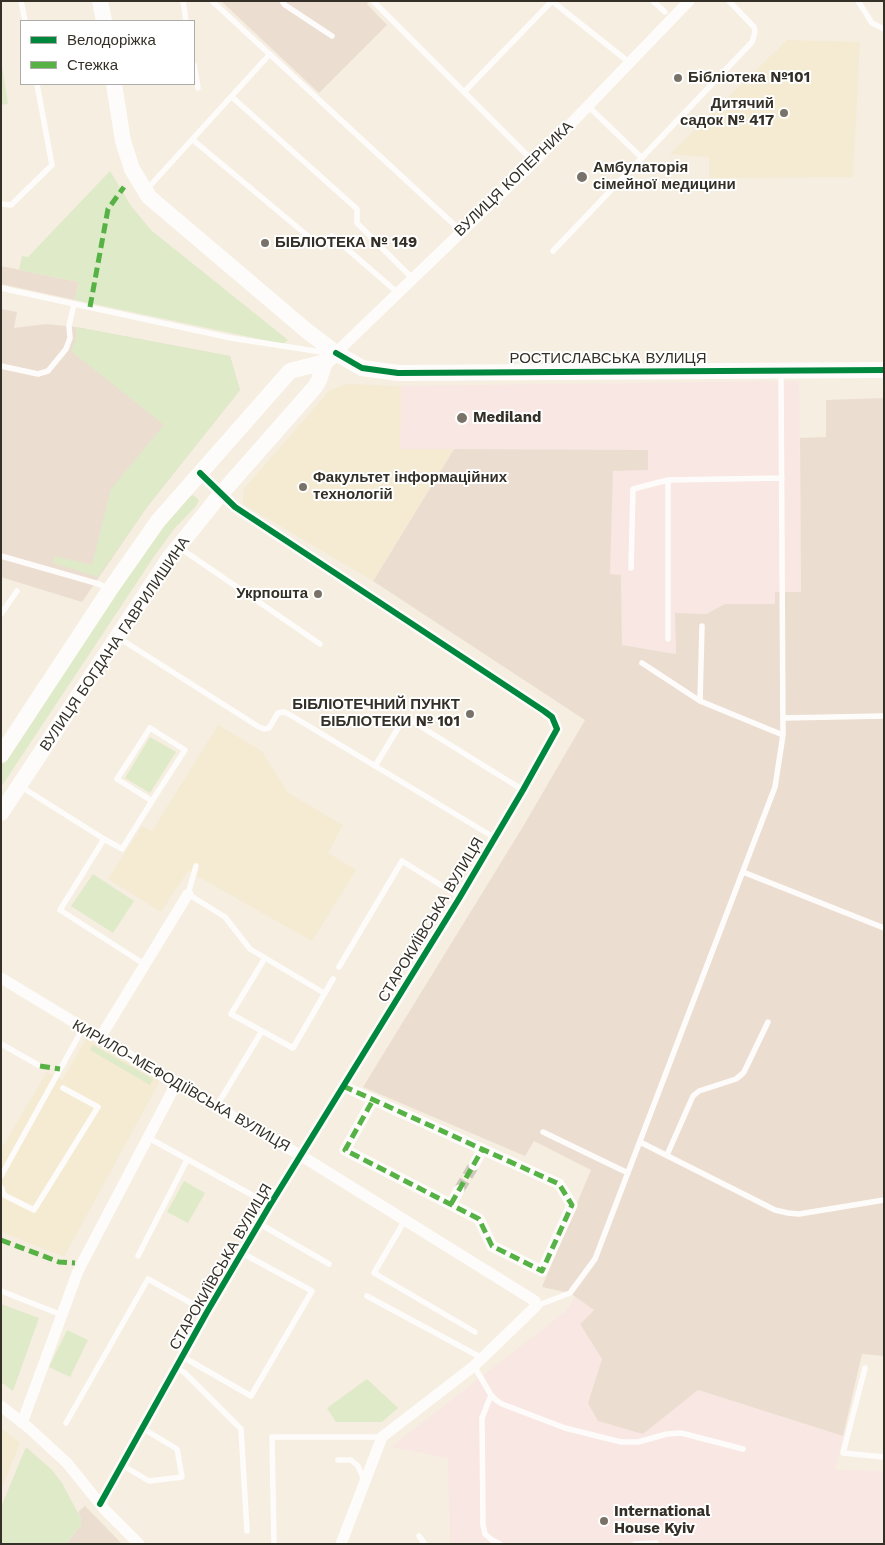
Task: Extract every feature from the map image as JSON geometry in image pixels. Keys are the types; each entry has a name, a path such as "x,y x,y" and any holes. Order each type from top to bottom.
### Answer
{"street":[{"path":"100,1 104,20"},
{"name":"ВУЛИЦЯ КОПЕРНИКА","path":"331,357 534,162 690,1"},
{"name":"РОСТИСЛАВСЬКА ВУЛИЦЯ","path":"114,85 123,141 132,169 145,191 307,331 331,357 362,368 398,373 884,370"},
{"path":"1,755 109,590 158,521 290,371 331,357"},
{"name":"ВУЛИЦЯ БОГДАНА ГАВРИЛИШИНА","path":"1,813 170,557 220,494 315,388 331,357"},
{"name":"СТАРОКИЇВСЬКА ВУЛИЦЯ","path":"100,1504 270,1205 460,897 557,729 552,717 234,507 200,473"},
{"path":"100,1038 188,894"},
{"name":"КИРИЛО-МЕФОДІЇВСЬКА ВУЛИЦЯ","path":"1,978 176,1084 300,1155 535,1301 536,1306"},
{"path":"22,1423 78,1271 176,1084"},
{"path":"343,1086 559,1184 572,1205 542,1271 492,1246 479,1219 344,1150 373,1100"},
{"path":"474,1165 482,1150"},
{"path":"451,1204 459,1190"},
{"path":"341,1544 382,1437 478,1362 536,1306"},
{"path":"1,1406 67,1464 100,1504 139,1544"}],"lane":[{"path":"21,1 25,20"},
{"path":"183,1 186,20"},
{"path":"212,1 461,231"},
{"path":"282,1 285,5 332,36"},
{"path":"373,1 534,162"},
{"path":"464,92 552,1 630,63"},
{"path":"653,1 665,12"},
{"path":"553,251 752,42 755,36 754,27 729,1"},
{"path":"858,1 872,23 884,29"},
{"path":"145,191 270,54"},
{"path":"195,71 198,88"},
{"path":"1,204 11,205 52,165 37,85"},
{"path":"232,97 357,209 358,223 413,279"},
{"path":"588,106 642,158"},
{"path":"193,140 321,247 332,236 398,293"},
{"path":"1,288 231,338 331,357"},
{"path":"1,366 38,374 48,371 66,350 70,338 69,326 74,304"},
{"path":"536,1306 570,1294 595,1260 775,787 783,735 781,371"},
{"path":"632,568 633,489 668,480 782,478"},
{"path":"668,480 668,639"},
{"path":"178,547 320,644"},
{"path":"1,556 98,584 109,590"},
{"path":"1,614 17,591"},
{"path":"700,700 702,626"},
{"path":"117,637 259,727 269,728 278,713 284,712 495,838"},
{"path":"642,663 700,700 783,735"},
{"path":"783,718 884,716"},
{"path":"375,766 403,720 407,718 523,790"},
{"path":"19,786 122,849 185,750 150,728 117,779 152,801"},
{"path":"104,839 60,910 144,964"},
{"path":"339,967 402,861 460,897"},
{"path":"196,866 188,894 226,917 250,949 324,993"},
{"path":"743,872 884,928"},
{"path":"265,958 231,1014 293,1048 333,979"},
{"path":"667,1155 693,1096 699,1091 736,1079 741,1075 768,1022"},
{"path":"1,1176 83,1028"},
{"path":"216,1107 262,1031"},
{"path":"1,1052 3,1045 40,1066"},
{"path":"1,1187 4,1195 34,1210 98,1107 63,1088"},
{"path":"544,1132 628,1173"},
{"path":"147,1137 270,1205"},
{"path":"640,1142 775,1210 788,1214 884,1200"},
{"path":"138,1256 187,1160"},
{"path":"405,1220 374,1273 475,1332"},
{"path":"260,1224 329,1264"},
{"path":"183,1357 251,1396 312,1291 242,1253"},
{"path":"66,1423 148,1279 208,1312"},
{"path":"1,1291 62,1314"},
{"path":"367,1296 478,1362 491,1396 502,1404 565,1428 621,1442 638,1442 667,1434 681,1433 743,1449"},
{"path":"177,1368 186,1373 241,1429 247,1531"},
{"path":"865,1368 843,1453 884,1456"},
{"path":"491,1396 482,1418 483,1525 485,1534 500,1544"},
{"path":"122,1465 149,1481 182,1477 177,1449 142,1428"},
{"path":"274,1544 272,1436 382,1437"},
{"path":"338,1460 351,1460 358,1466 365,1482"},
{"path":"419,1536 425,1544"},
{"path":"635,1544 656,1543"}],"shaded area":[{"path":"221,1 369,1 367,4 387,25 319,93"},
{"name":"Дитячий садок № 417","path":"787,40 860,42 853,177 709,178 709,157 670,154"},
{"path":"1,266 79,282 75,300 1,284"},
{"path":"1,309 17,312 14,328 46,324 76,327 230,356 240,390 147,507 82,602 1,577"},
{"path":"799,381 801,593 775,592 775,604 725,604 706,614 675,613 676,654 622,645 621,576 610,574 613,470 648,450 400,449 401,386"},
{"path":"346,384 401,386 400,449 454,449 373,581 243,504 243,490 329,391"},
{"path":"884,398 884,1356 862,1354 843,1436 698,1390 643,1434 598,1421 588,1403 602,1359 580,1324 594,1310 570,1293 542,1287 591,1170 534,1141 525,1156 363,1087 524,825 585,720 373,581 454,449 648,450 648,470 613,471 610,574 621,575 622,645 676,654 675,613 706,614 725,604 775,604 775,592 801,592 800,438 826,437 826,400"},
{"path":"218,725 262,751 288,793 343,825 328,853 356,870 312,941 188,871 161,912 108,879 142,826 152,831"},
{"path":"86,1039 160,1081 64,1257 1,1232 1,1149 47,1072 62,1080"},
{"path":"575,1297 594,1310 580,1324 602,1359 588,1403 643,1434 697,1390 843,1436 835,1470 884,1471 884,1544 450,1544 448,1458 391,1447 566,1311"},
{"path":"1,1428 20,1443 1,1490"},
{"path":"85,1506 122,1544 66,1544 81,1525 78,1512"}],"green space":[{"path":"1,60 8,104 1,105"},
{"path":"110,171 131,206 152,231 288,340 283,344 75,300 79,282 19,270 22,256 28,257"},
{"path":"76,327 230,356 240,390 147,507 98,577 53,563 54,556 92,565 111,489 164,425 71,351 76,339"},
{"path":"193,495 199,500 196,506 174,529 155,555 1,787 1,765 141,551 182,499"},
{"path":"150,737 176,752 150,793 125,778"},
{"path":"93,874 134,901 113,933 71,906"},
{"path":"93,1045 153,1079 150,1085 90,1050"},
{"path":"184,1181 205,1193 188,1223 167,1212"},
{"path":"1,1304 39,1318 13,1391 1,1382"},
{"path":"67,1330 88,1340 70,1377 49,1367"},
{"path":"367,1379 398,1408 382,1422 336,1422 327,1408"},
{"path":"26,1447 52,1470 62,1483 81,1519 81,1525 66,1544 1,1544 1,1507"}],"tunnel":[{"path":"459,1190 474,1165"}],"marked path":[{"path":"90,307 108,209 124,187"},
{"path":"40,1066 60,1069"},
{"path":"343,1086 559,1184 572,1205 542,1271 492,1246 479,1219 345,1150 373,1100"},
{"path":"451,1204 482,1150"},
{"path":"1,1240 59,1262 75,1263"}],"cycle path":[{"path":"336,353 362,368 398,373 884,370"},
{"path":"100,1504 207,1312 270,1205 460,897 557,729 552,717 544,711 235,507 200,473"}],"place":[{"name":"Бібліотека №101","path":"678,78"},
{"name":"Дитячий садок № 417","path":"784,113"},
{"name":"Амбулаторія сімейної медицини","path":"582,177"},
{"name":"БІБЛІОТЕКА № 149","path":"265,243"},
{"name":"Mediland","path":"462,418"},
{"name":"Факультет інформаційних технологій","path":"303,487"},
{"name":"Укрпошта","path":"318,594"},
{"name":"БІБЛІОТЕЧНИЙ ПУНКТ БІБЛІОТЕКИ № 101","path":"470,714"},
{"name":"International House Kyiv","path":"604,1521"}]}
